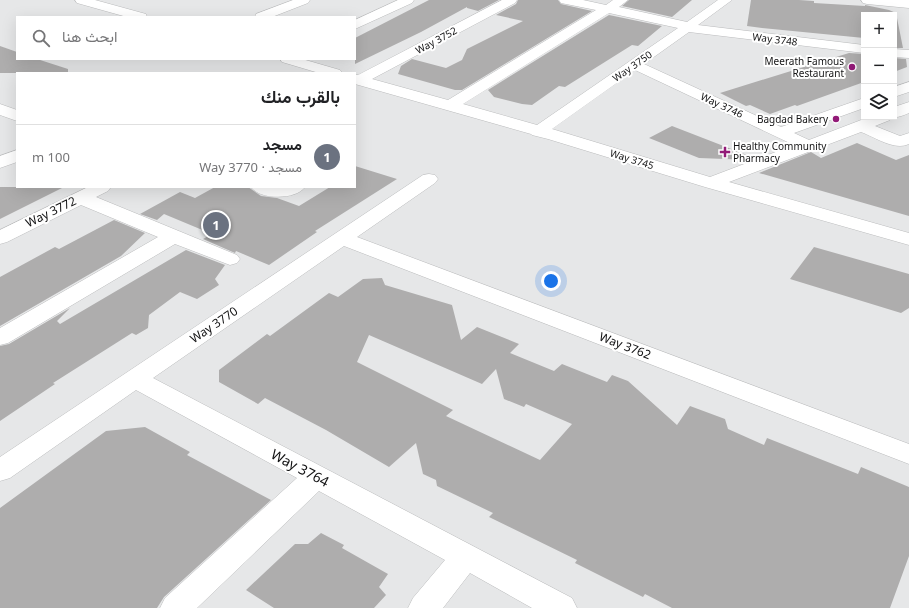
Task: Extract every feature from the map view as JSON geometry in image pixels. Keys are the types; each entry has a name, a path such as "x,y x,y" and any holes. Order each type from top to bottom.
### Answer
{"street":[{"path":"81,0 137,16"},
{"path":"264,16 304,0"},
{"path":"356,24 408,0"},
{"name":"Way 3752","path":"358,80 511,0"},
{"name":"Way 3748","path":"565,0 688,27 861,49"},
{"path":"449,106 622,0"},
{"name":"Way 3750","path":"538,132 726,0"},
{"path":"867,0 909,4"},
{"path":"897,53 909,54"},
{"path":"290,60 332,72"},
{"name":"Way 3746","path":"635,64 809,146"},
{"name":"Way 3745","path":"358,80 909,239"},
{"path":"897,91 909,86"},
{"path":"781,132 861,104"},
{"path":"897,112 909,107"},
{"path":"0,109 16,116"},
{"path":"711,183 876,120"},
{"path":"860,126 900,142 909,138"},
{"path":"0,163 16,155"},
{"name":"Way 3770","path":"0,471 429,179"},
{"name":"Way 3772","path":"0,238 100,188"},
{"path":"264,188 278,192 288,191 294,188"},
{"path":"81,198 230,259"},
{"path":"0,338 174,236"},
{"name":"Way 3762","path":"342,238 909,454"},
{"name":"Way 3764","path":"135,379 561,608"},
{"path":"176,608 316,477"},
{"path":"424,608 465,557"}],"building":[{"path":"429,0 499,0 478,11 467,7 421,32 355,64 356,37"},
{"path":"518,0 558,0 561,4 592,11 462,90 455,90 398,74 401,66 412,59 446,68 462,60 467,49 523,21 496,15 516,4"},
{"path":"629,0 692,0 672,17 622,6"},
{"path":"751,0 799,0 814,1 814,3 865,5 894,12 861,12 861,38 747,26"},
{"path":"609,15 662,26 638,46 632,45 565,87 559,86 532,105 494,97 488,90"},
{"path":"897,18 903,48 897,48"},
{"path":"0,46 16,52 16,60 40,60 68,69 68,72 0,73"},
{"path":"849,53 861,54 861,83 770,114 750,105 746,106 720,93"},
{"path":"897,58 906,59 907,67 897,71"},
{"path":"672,126 752,157 751,160 699,158 649,138"},
{"path":"857,143 896,160 909,155 909,216 759,173 811,152 821,158"},
{"path":"356,166 397,179 315,231 317,232 269,265 236,251 235,253 203,239 212,234 164,214 157,220 140,214 180,192 195,198 213,188 249,188 261,196 277,198 299,206 328,188 356,188"},
{"path":"0,187 62,188 0,219"},
{"path":"114,220 145,233 121,256 0,326 0,277 55,247 59,249"},
{"path":"814,247 909,274 909,308 901,313 790,279"},
{"path":"186,250 225,265 215,279 219,285 197,299 180,292 149,315 148,328 136,335 132,333 53,383 55,384 0,421 0,346 9,344 70,308 57,321 60,324"},
{"path":"382,278 385,285 452,305 461,340 477,327 519,344 510,353 554,371 562,364 607,382 612,375 628,381 677,425 690,406 725,419 728,429 764,445 767,438 858,474 861,467 909,487 909,556 890,608 672,608 645,594 643,597 575,563 577,560 489,517 493,513 437,486 436,480 423,474 416,443 389,467 326,430 265,398 258,404 219,382 219,370 267,334 270,336 329,293 338,297 363,279","holes":["369,335 482,384 496,369 504,399 524,407 526,404 572,424 540,460 446,416 453,410 357,362"]},
{"path":"145,427 190,452 187,455 271,500 164,597 157,608 0,608 0,508 106,431"},
{"path":"321,533 344,545 342,548 388,574 379,587 386,595 374,608 274,608 246,590 295,544 308,544"}],"place":[{"name":"Meerath Famous Restaurant","path":"852,67"},
{"name":"Bagdad Bakery","path":"836,119"},
{"name":"Healthy Community Pharmacy","path":"725,152"},
{"name":"مسجد","path":"216,225"}]}
